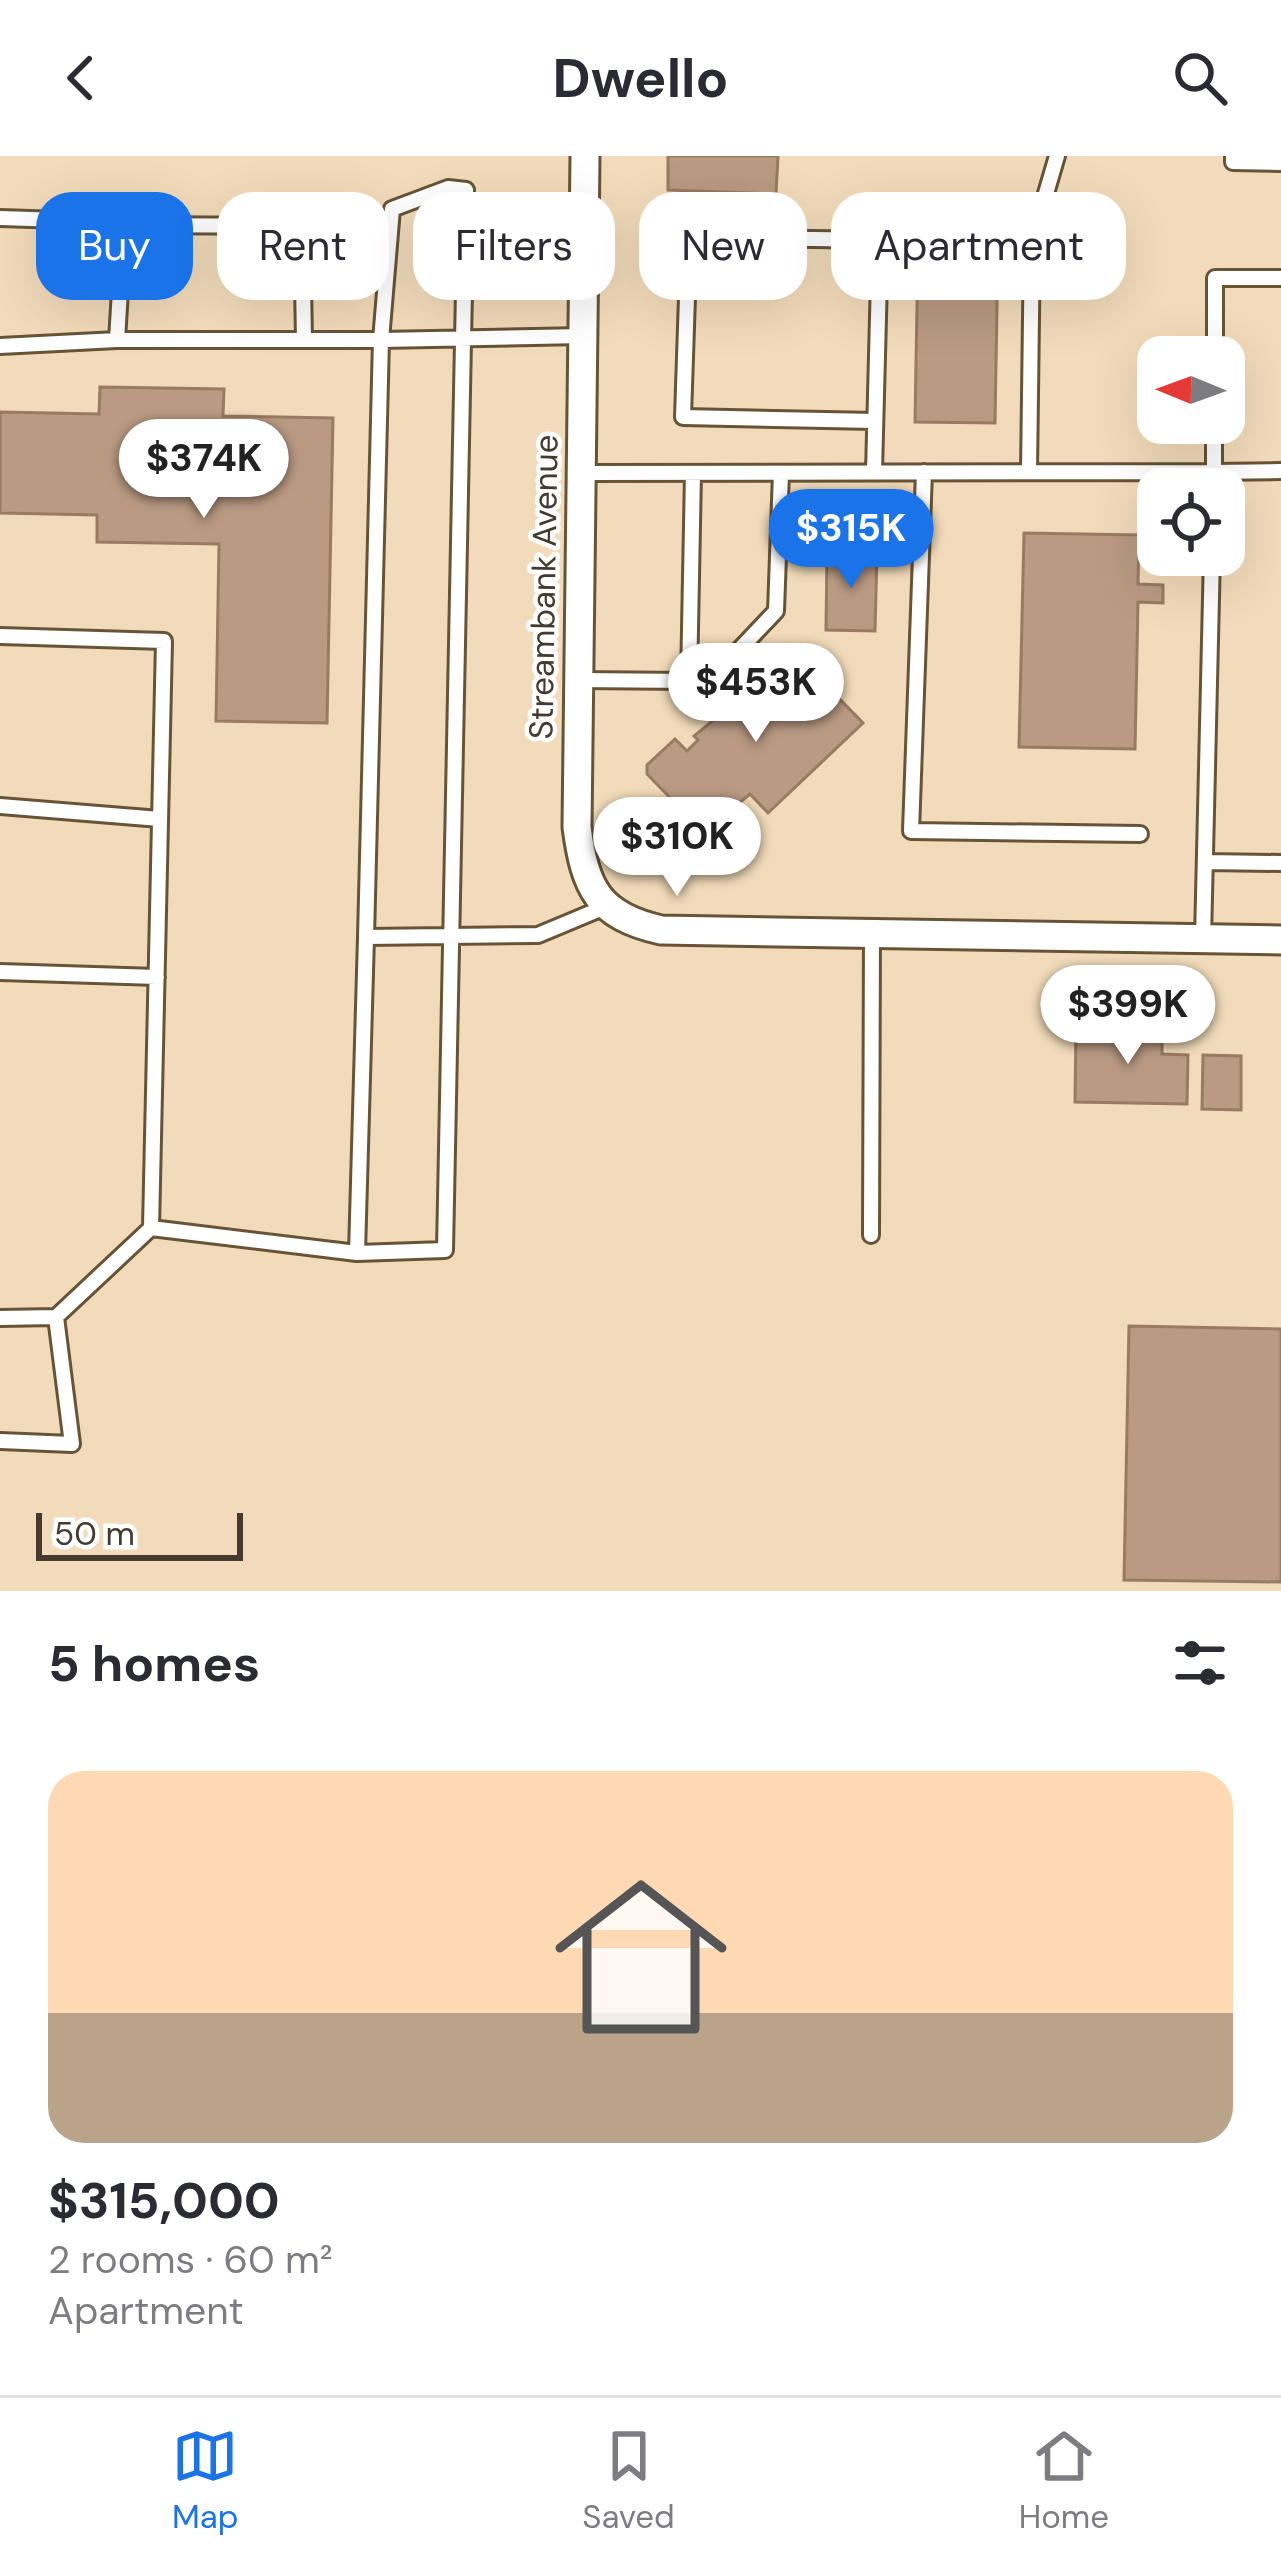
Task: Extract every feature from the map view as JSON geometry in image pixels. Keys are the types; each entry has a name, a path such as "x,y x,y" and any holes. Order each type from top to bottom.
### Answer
{"street":[{"name":"Streambank Avenue","path":"585,156 577,827 584,869 605,907"},
{"path":"605,907 632,923 661,930 1281,940"}],"lane":[{"path":"1047,192 1057,156"},
{"path":"1233,156 1233,162 1281,163"},
{"path":"151,1228 357,1253 445,1250 466,190 448,188 392,209 381,340 357,1253"},
{"path":"0,218 36,219"},
{"path":"117,340 124,225 302,226 304,340"},
{"path":"831,239 689,237 683,417 875,421"},
{"path":"1215,336 1215,278 1281,278"},
{"path":"874,472 878,300"},
{"path":"1029,472 1031,300"},
{"path":"0,346 117,340 583,337"},
{"path":"1245,472 1281,471"},
{"path":"924,472 911,832 1140,834"},
{"path":"581,473 1137,472"},
{"path":"689,680 693,473"},
{"path":"578,680 689,680 720,670 776,611 781,473"},
{"path":"1203,939 1212,576"},
{"path":"0,636 164,641 151,1228 56,1317 0,1318"},
{"path":"0,806 160,819"},
{"path":"1205,862 1281,863"},
{"path":"366,937 538,935 605,907"},
{"path":"871,1235 872,933"},
{"path":"0,972 157,977"},
{"path":"0,1441 72,1444 56,1317"}],"building":[{"path":"668,156 778,156 776,192 668,190"},
{"path":"917,300 997,300 995,423 915,422"},
{"path":"100,387 224,389 223,416 333,418 327,723 216,721 219,544 97,542 97,515 0,513 0,412 99,414"},
{"path":"1024,533 1137,535 1138,584 1163,585 1163,603 1138,602 1135,749 1019,747"},
{"path":"827,552 877,553 875,631 826,630"},
{"path":"787,645 863,723 768,813 750,794 738,804 744,810 717,837 708,837 647,774 647,765 675,739 687,751 698,740 694,736 738,700 734,696 754,678 749,673 762,661 767,665"},
{"path":"1076,1025 1162,1026 1162,1054 1188,1055 1187,1104 1075,1102"},
{"path":"1203,1055 1241,1056 1241,1110 1202,1109"},
{"path":"1129,1326 1281,1329 1281,1582 1124,1580"}]}
